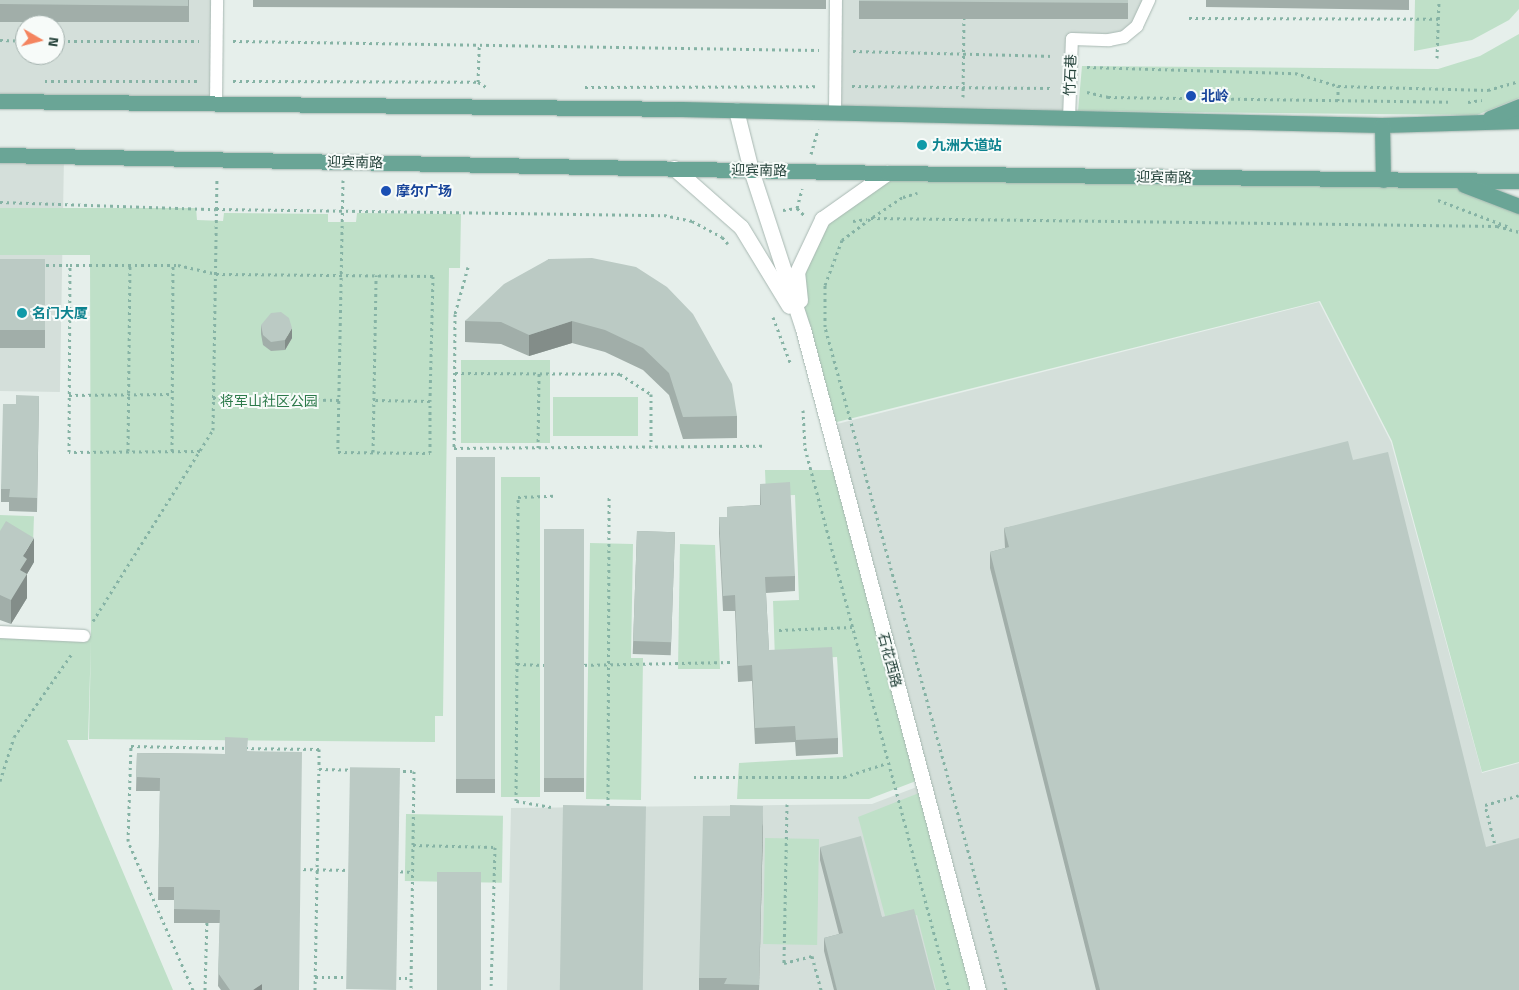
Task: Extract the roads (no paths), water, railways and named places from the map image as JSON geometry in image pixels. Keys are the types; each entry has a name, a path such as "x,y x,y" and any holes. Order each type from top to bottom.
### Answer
{"main road":[{"path":"0,101 736,110 1382,125 1519,121"},
{"path":"1479,122 1519,106"},
{"path":"736,110 751,170 803,329"},
{"path":"1382,125 1383,180"},
{"name":"迎宾南路","path":"0,155 887,173 1519,181"},
{"path":"674,168 742,226 803,329"},
{"path":"803,329 798,272 822,219 887,173"},
{"path":"1451,180 1519,206"},
{"name":"石花西路","path":"803,329 978,990"}],"lane":[{"path":"216,104 217,0"},
{"path":"829,113 835,86 836,0"},
{"name":"竹石巷","path":"1069,119 1072,39 1109,40 1124,37 1136,26 1149,0"},
{"path":"0,632 84,636"}],"place":[{"name":"北岭","path":"1191,96"},
{"name":"九洲大道站","path":"922,145"},
{"name":"摩尔广场","path":"386,191"},
{"name":"名门大厦","path":"22,313"}],"park label":[{"name":"将军山社区公园","path":"269,401"}]}
